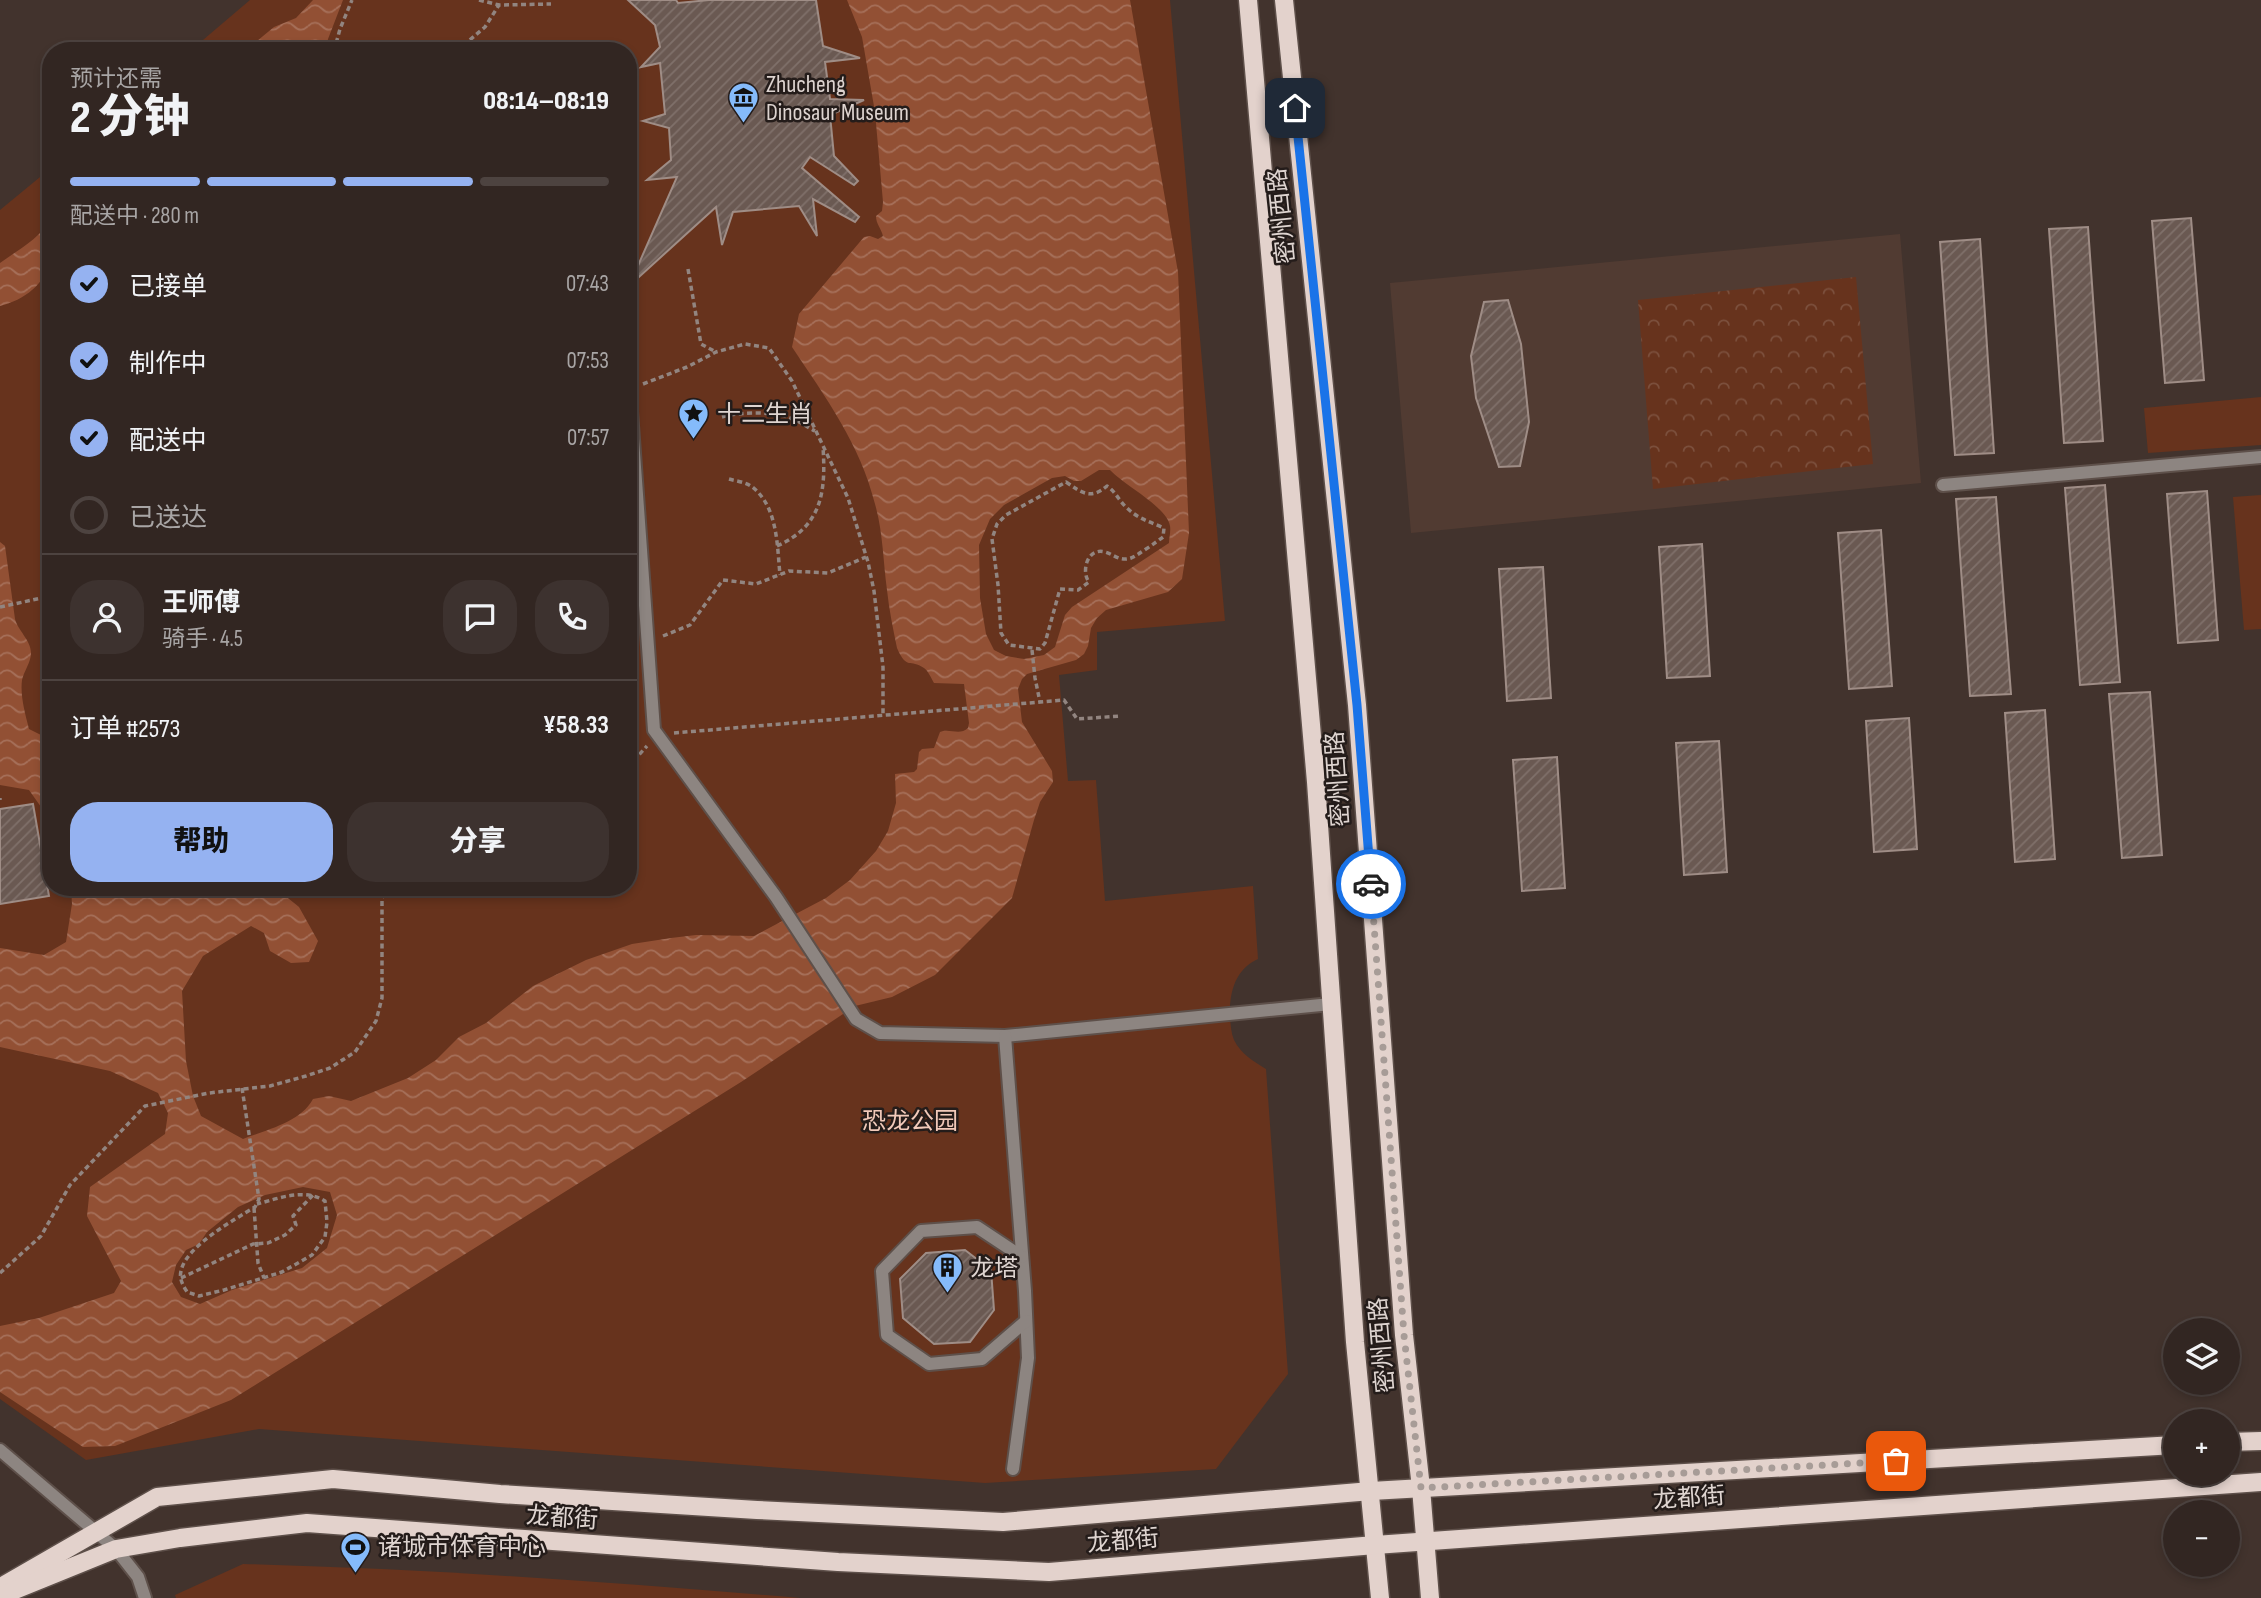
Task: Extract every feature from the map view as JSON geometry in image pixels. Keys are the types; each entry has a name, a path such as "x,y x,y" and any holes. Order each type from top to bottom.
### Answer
{"main road":[{"name":"密州西路","path":"1248,0 1316,782 1355,1342 1380,1598"},
{"name":"密州西路","path":"1284,0 1357,705 1404,1335 1430,1598"},
{"path":"2240,1442 2261,1441"},
{"name":"龙都街","path":"0,1588 157,1497 334,1479 635,1503 1003,1522 1371,1491 2163,1447"},
{"name":"龙都街","path":"0,1596 116,1549 180,1538 307,1523 838,1562 1049,1572 1375,1545 2261,1482"}],"street":[{"path":"1943,485 2261,457"},
{"path":"637,495 654,730 776,897 856,1019 880,1033 1004,1037 1331,1004"},
{"path":"1004,1037 1023,1257 1028,1358 1013,1469"},
{"path":"1023,1257 977,1227 921,1231 882,1271 887,1335 929,1364 982,1359 1026,1321"},
{"path":"0,1450 116,1549 138,1577 145,1598"}],"path":[{"path":"336,42 352,0"},
{"path":"479,0 499,5 551,4"},
{"path":"468,42 485,27 499,5"},
{"path":"688,269 701,344 716,352"},
{"path":"637,386 652,382 716,352 745,344 769,348 792,381 848,498 874,591 883,667 883,715"},
{"path":"722,417 737,413 773,415 789,418 817,432"},
{"path":"777,546 793,539 808,525 820,506 823,443"},
{"path":"729,479 750,485 767,504 775,530 780,575"},
{"path":"1066,482 1088,494 1098,494 1107,486 1115,491 1125,506 1138,517 1164,528 1163,537 1130,559 1114,557 1100,551 1090,557 1084,567 1085,577 1089,582 1078,590 1060,589 1045,643 1032,652 1009,645 1001,632 992,539 997,524 1006,515 1066,482"},
{"path":"648,642 690,625 723,580 756,584 789,571 828,573 866,557"},
{"path":"0,607 42,598"},
{"path":"1032,652 1037,702"},
{"path":"637,757 657,735 883,715 1064,700 1077,719 1121,716"},
{"path":"0,1273 41,1236 70,1185 145,1106 198,1095 270,1086 330,1068 355,1052 376,1021 382,998 383,896"},
{"path":"242,1088 257,1204 258,1263 264,1278"},
{"path":"292,1194 313,1195 325,1201 327,1222 325,1237 312,1255 292,1268 264,1278 199,1296 187,1292 180,1273 187,1256 208,1237 257,1204 292,1194"},
{"path":"181,1278 215,1261 285,1235 296,1225 293,1216 313,1195"}],"shaded area":[{"path":"1900,234 1921,483 1411,533 1390,283"}],"green space":[{"name":"恐龙公园","path":"250,0 1170,0 1225,621 1097,632 1097,670 1059,675 1068,781 1096,780 1105,901 1253,886 1258,959 1238,976 1232,992 1230,1019 1232,1035 1237,1045 1248,1057 1266,1069 1288,1374 1216,1469 985,1483 259,1429 86,1460 0,1399 0,210 42,175 42,896 637,896 637,42 201,42"},
{"path":"1856,277 1873,464 1653,489 1638,300"},
{"path":"2261,397 2261,445 2148,453 2144,408"},
{"path":"2261,495 2261,629 2244,630 2233,497"},
{"name":"诸城市体育中心","path":"243,1564 522,1577 800,1598 176,1598 175,1595"}],"water":[{"path":"313,0 343,0 328,42 256,42 274,27 296,18"},
{"path":"847,0 1130,0 1178,272 1189,533 1182,579 1168,592 1106,610 1091,628 1084,654 1076,660 1027,674 1022,679 1018,689 1022,722 1052,771 1053,782 1040,802 1012,898 935,975 892,997 855,1006 741,1082 231,1400 115,1446 83,1447 0,1392 0,1326 39,1318 114,1293 121,1281 87,1216 90,1187 165,1134 168,1113 158,1093 110,1071 0,1047 0,948 44,955 66,942 72,896 285,896 299,907 318,941 309,962 291,963 270,951 264,933 251,926 203,956 182,991 186,1061 193,1096 201,1116 243,1139 292,1119 313,1099 329,1096 351,1101 408,1078 436,1060 459,1037 486,1023 533,986 586,960 632,944 671,938 696,935 754,936 826,898 850,880 876,851 888,831 896,803 895,774 914,772 917,769 919,752 922,749 934,748 940,732 962,731 968,728 964,684 934,683 926,670 906,662 900,655 889,604 880,525 869,482 841,422 792,347 799,314 864,237 878,239 883,236 876,216 882,211 883,202 875,112 862,37","holes":["1099,470 1110,470 1161,511 1170,526 1169,543 1072,607 1065,615 1055,647 1044,655 1024,659 1006,656 994,650 986,634 980,598 979,545 990,519 1004,505 1052,478 1065,476 1081,481","303,1187 330,1192 337,1215 327,1248 302,1268 232,1290 200,1304 181,1297 172,1282 176,1265 186,1250 199,1244 207,1232 238,1207 265,1195"]},
{"path":"42,230 42,279 33,290 0,306 0,263 35,238"},
{"path":"0,542 5,546 15,619 30,648 31,656 23,677 23,704 29,729 42,736 42,808 29,790 0,785"}],"building":[{"name":"Zhucheng Dinosaur Museum","path":"628,0 676,0 678,3 709,0 816,0 823,46 860,58 825,62 830,99 864,100 830,115 834,156 858,181 854,185 810,157 802,168 859,217 855,222 813,199 817,236 799,206 733,212 722,245 716,207 637,279 637,268 677,177 647,180 671,160 669,128 643,121 665,114 660,63 641,67 660,47 655,25"},
{"path":"2191,218 2204,380 2165,383 2152,221"},
{"path":"2088,227 2103,441 2064,443 2049,229"},
{"path":"1980,239 1994,453 1955,455 1940,242"},
{"path":"1508,300 1521,344 1529,422 1520,466 1499,467 1476,398 1471,356 1484,302"},
{"path":"2105,485 2120,682 2080,685 2065,488"},
{"path":"2207,491 2218,640 2178,643 2167,494"},
{"path":"1996,497 2011,694 1970,696 1956,499"},
{"path":"1881,530 1892,686 1849,689 1838,533"},
{"path":"1702,544 1710,676 1667,678 1659,547"},
{"path":"1543,567 1551,698 1507,701 1499,569"},
{"path":"2150,692 2162,855 2122,858 2109,694"},
{"path":"2045,710 2055,859 2015,862 2005,713"},
{"path":"1909,718 1917,849 1874,852 1866,721"},
{"path":"1719,741 1727,872 1684,875 1676,743"},
{"path":"1557,757 1565,888 1522,891 1513,760"},
{"path":"33,804 42,856 42,896 49,896 0,904 0,809"},
{"name":"龙塔","path":"965,1250 991,1270 994,1310 970,1342 934,1344 903,1318 900,1279 926,1253"}],"way so far":[{"path":"1371,884 1404,1335 1421,1488 1896,1461"}],"place":[{"name":"Zhucheng Dinosaur Museum","path":"743,125"},
{"name":"十二生肖","path":"694,441"},
{"name":"龙塔","path":"947,1295"},
{"name":"诸城市体育中心","path":"355,1574"}],"route":[{"path":"1295,108 1357,705 1371,884"}]}
